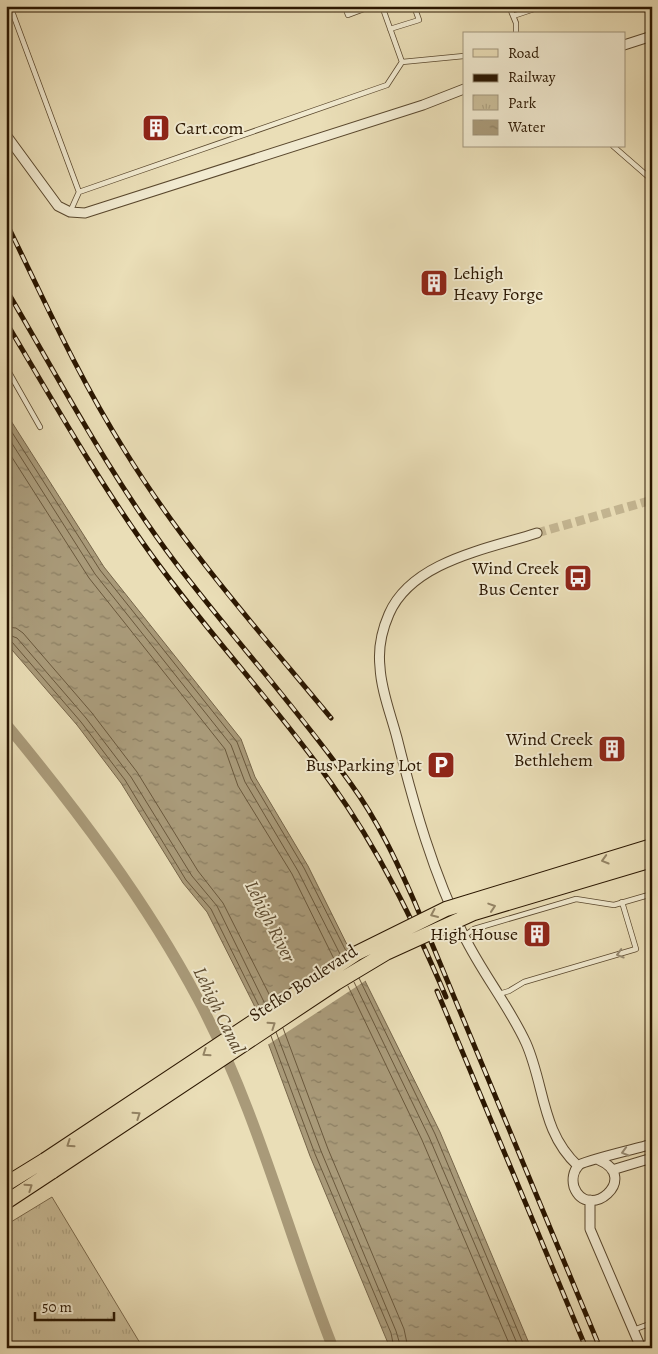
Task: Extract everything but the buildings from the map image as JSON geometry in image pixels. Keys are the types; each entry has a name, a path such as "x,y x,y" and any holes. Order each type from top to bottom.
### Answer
{"main road":[{"name":"Stefko Boulevard","path":"6,1202 49,1166 357,953 410,925 471,900 652,846"},
{"name":"Stefko Boulevard","path":"6,1184 49,1166 386,953 474,913 652,860"}],"street":[{"path":"626,44 652,36"},
{"path":"6,135 58,206 70,212 85,213 423,105 463,89"},
{"path":"537,533 431,569 416,579 396,602 383,631 380,652 381,679 413,801 430,854 464,936 526,1044 555,1137 564,1153 578,1166"},
{"path":"599,1160 605,1162 612,1170 614,1180 610,1193 598,1200 590,1200 579,1194 575,1189 573,1175 578,1166 586,1160 599,1160 652,1144"},
{"path":"612,1170 652,1158"},
{"path":"590,1200 590,1229 641,1348"}],"lane":[{"path":"10,6 79,192 70,212"},
{"path":"344,6 348,16 372,6"},
{"path":"382,6 402,62"},
{"path":"390,30 419,20 414,6"},
{"path":"509,6 516,32"},
{"path":"513,16 543,6"},
{"path":"618,6 627,8 634,6"},
{"path":"402,62 463,56"},
{"path":"79,192 387,85 402,62"},
{"path":"615,148 652,180"},
{"path":"645,175 652,174"},
{"path":"6,367 40,428"},
{"path":"464,936 474,929 576,899 614,905 652,894"},
{"path":"497,994 509,991 524,982 636,950 622,902"},
{"path":"634,1330 652,1323"}],"green space":[{"path":"52,1197 143,1348 6,1348 6,1225"}],"water":[{"name":"Lehigh River","path":"6,413 104,567 241,739 255,777 308,866 440,1132 531,1348 390,1348 310,1156 254,1005 207,912 183,883 121,783 77,725 6,643"}],"pier":[{"path":"352,947 368,979 266,1046 254,1012"}],"waterway":[{"name":"Lehigh Canal","path":"6,724 59,789 109,857 156,927 198,999 238,1084 333,1348"}],"tunnel":[{"path":"537,533 652,500"}],"railway":[{"path":"6,222 62,338 92,395 125,451 197,555 331,718"},
{"path":"6,289 86,428 151,529 197,590 330,755 361,798 378,827 415,903 600,1348"},
{"path":"6,322 89,461 143,543 165,574 308,752 365,834 421,941 446,997"},
{"path":"437,991 586,1348"}],"place":[{"name":"Cart.com","path":"156,128"},
{"name":"Lehigh Heavy Forge","path":"434,283"},
{"name":"Wind Creek Bus Center","path":"578,578"},
{"name":"Wind Creek Bethlehem","path":"612,749"},
{"name":"Bus Parking Lot","path":"441,765"},
{"name":"High House","path":"537,934"}]}
